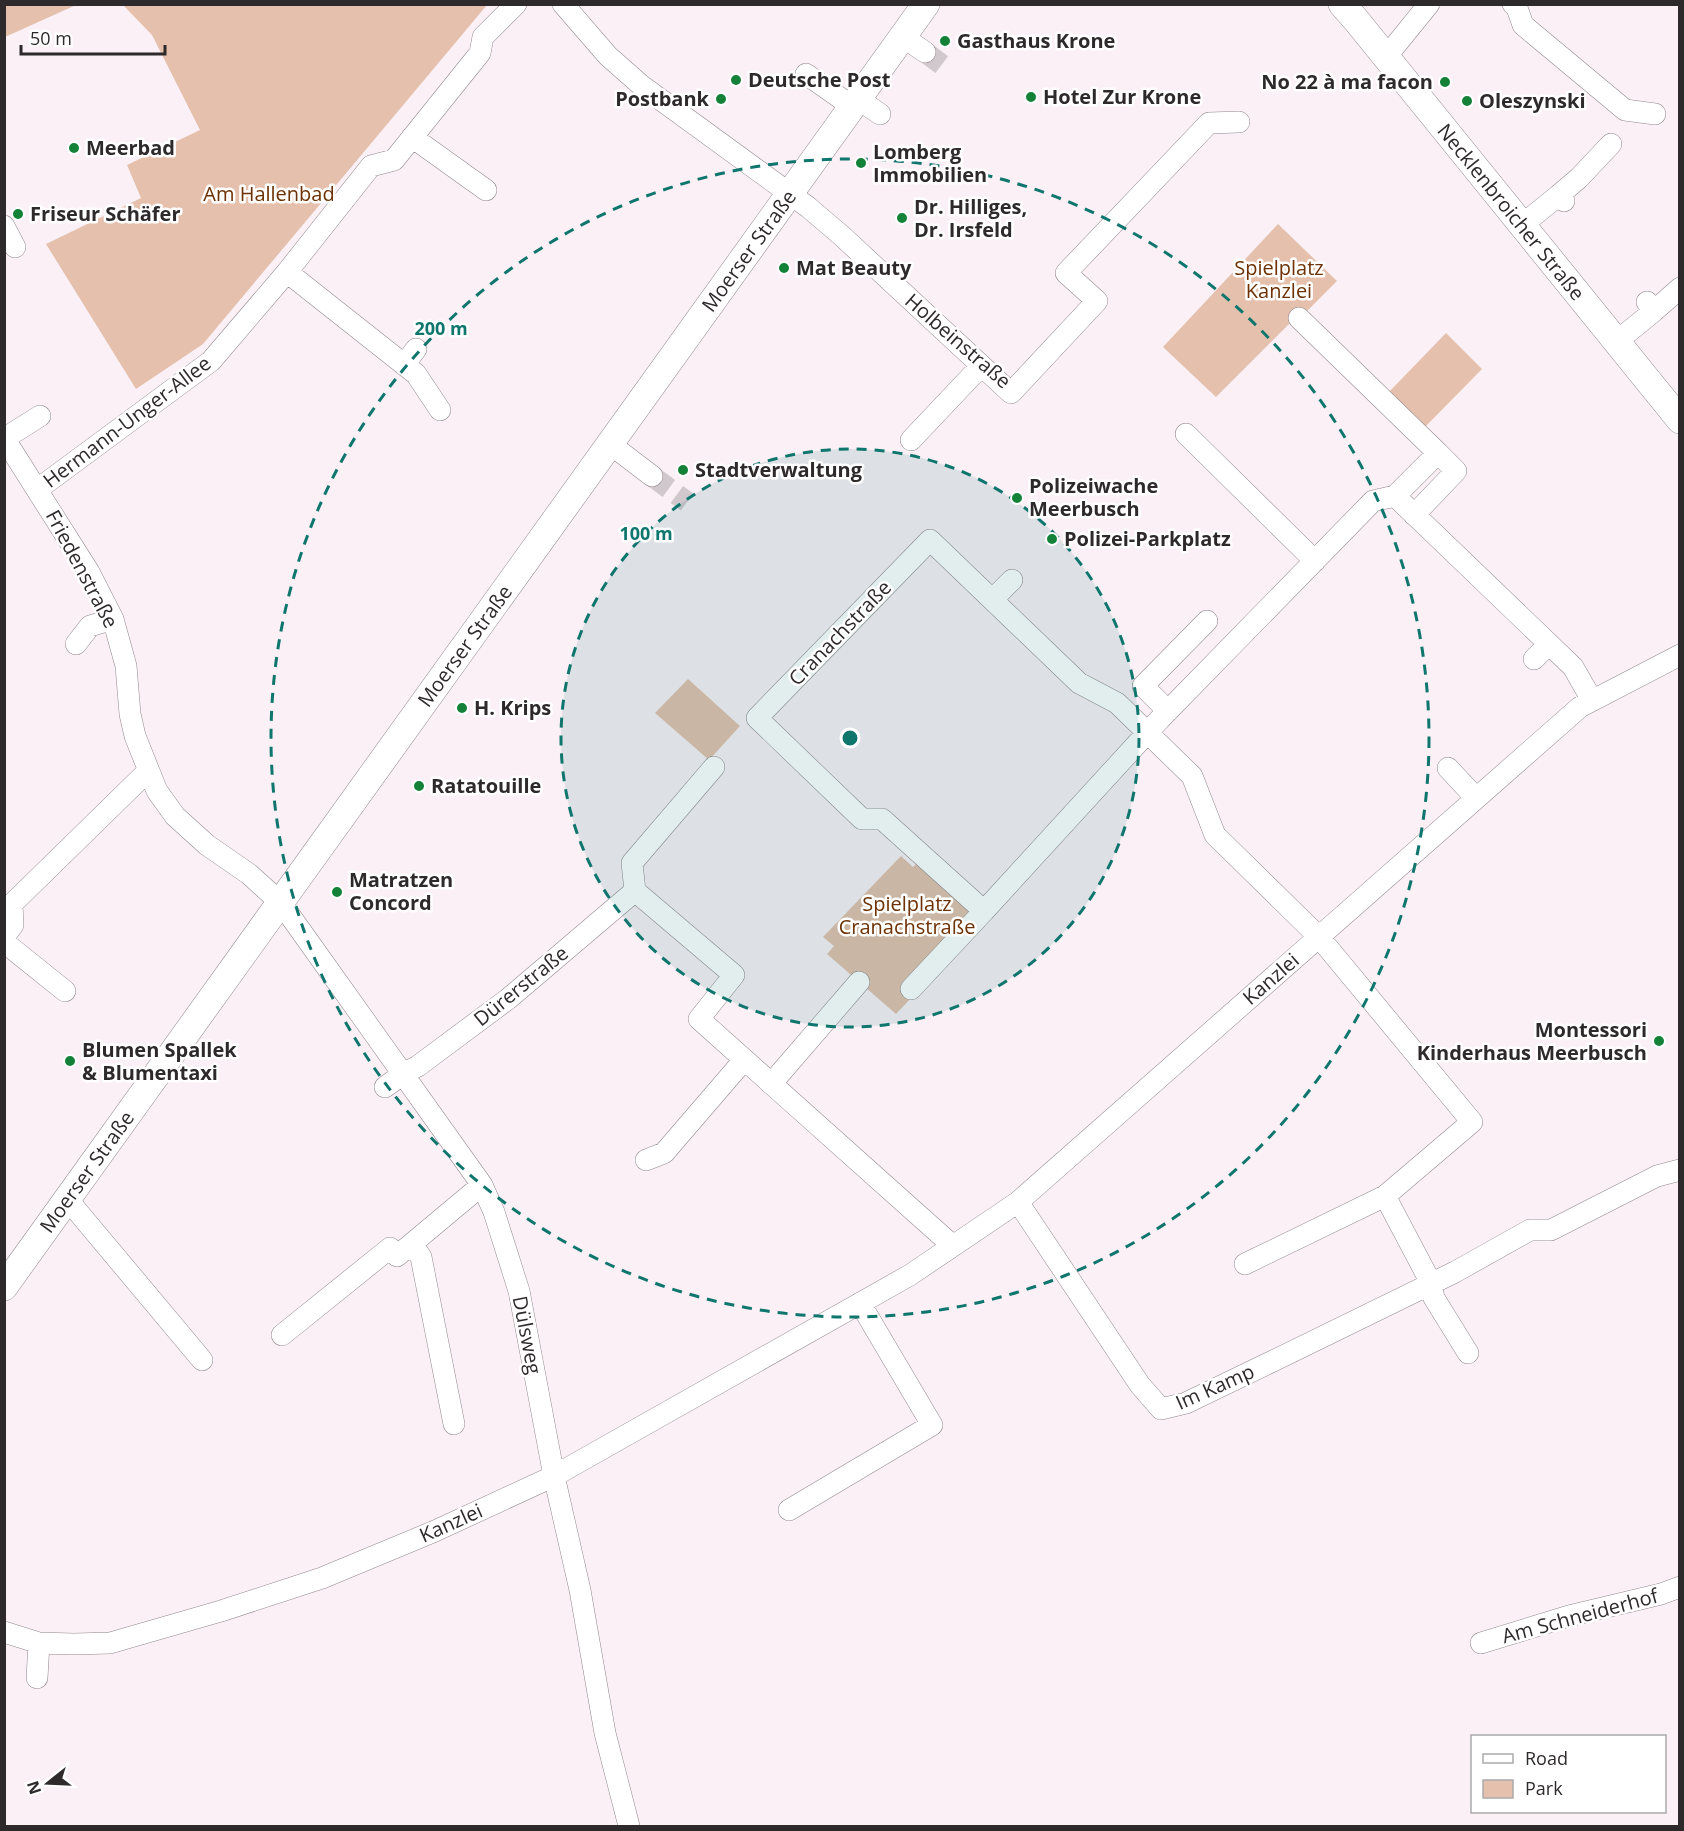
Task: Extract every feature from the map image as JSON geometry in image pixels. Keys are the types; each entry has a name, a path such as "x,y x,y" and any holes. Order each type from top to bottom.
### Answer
{"main road":[{"name":"Moerser Straße","path":"4,1287 790,194 914,45 926,4"},
{"name":"Necklenbroicher Straße","path":"1342,4 1680,420"}],"street":[{"name":"Hermann-Unger-Allee","path":"38,489 211,361 287,273 371,166 394,160 480,53 483,37 516,4"},
{"name":"Holbeinstraße","path":"563,4 608,56 642,86 749,155 790,194 842,236 1011,393 1097,301 1066,273 1209,123 1239,122"},
{"path":"1386,57 1429,4"},
{"path":"1513,4 1524,25 1625,110 1655,114"},
{"path":"806,74 864,107"},
{"path":"412,137 486,190"},
{"path":"1522,225 1561,198 1611,144"},
{"path":"4,226 15,247"},
{"path":"287,273 410,357 416,374 440,410"},
{"path":"1616,342 1651,307 1680,288"},
{"path":"1299,318 1456,471 1414,514"},
{"path":"911,440 981,366"},
{"path":"5,438 40,416"},
{"path":"1186,434 1315,561"},
{"name":"Friedenstraße","path":"5,438 88,572 113,619 126,666 130,714 137,743 157,791 175,816 207,845 249,874 281,903"},
{"path":"610,444 652,476"},
{"path":"910,989 1147,733 1373,501 1395,496 1438,453"},
{"path":"1395,496 1542,652 1573,667 1592,700"},
{"name":"Cranachstraße","path":"984,911 882,819 862,819 757,718 930,540 1078,683 1117,703 1192,776 1215,835 1319,938 1472,1122 1385,1196"},
{"path":"993,599 1012,580"},
{"path":"76,644 90,626 113,619"},
{"path":"1168,711 1143,686 1207,621"},
{"name":"Kanzlei","path":"6,1638 39,1643 110,1643 322,1578 435,1531 554,1476 910,1275 1018,1202 1580,707 1680,655"},
{"path":"714,767 632,863 635,891 734,975 699,1019 953,1246"},
{"path":"1448,768 1476,798"},
{"path":"4,937 13,925 8,905 148,771"},
{"name":"Dürerstraße","path":"385,1088 508,999 635,891"},
{"name":"Dülsweg","path":"281,903 482,1185 494,1212 519,1291 554,1476 580,1590 605,1733 629,1827"},
{"path":"4,942 31,960 65,991"},
{"path":"771,1084 859,982"},
{"path":"646,1160 664,1153 744,1060"},
{"name":"Im Kamp","path":"1018,1202 1140,1385 1161,1409 1186,1403 1431,1283 1530,1230 1551,1230 1656,1176 1680,1170"},
{"path":"282,1335 390,1248 397,1256 482,1185"},
{"path":"1245,1264 1385,1196 1431,1283 1434,1298 1468,1353"},
{"path":"68,1200 202,1360"},
{"path":"412,1244 421,1257 453,1424"},
{"path":"789,1510 932,1425 860,1303"},
{"name":"Am Schneiderhof","path":"1481,1643 1569,1616 1661,1594 1680,1587"},
{"path":"38,1678 39,1643"}],"green space":[{"path":"5,4 76,4 76,5 5,37"},
{"name":"Am Hallenbad","path":"123,5 487,5 203,344 136,389 46,244 141,198 127,165 200,130 152,35"},
{"name":"Spielplatz Kanzlei","path":"1278,224 1337,281 1306,312 1303,310 1216,397 1163,347"},
{"path":"1446,333 1482,369 1424,428 1389,392"},
{"path":"688,679 740,726 709,760 655,713"},
{"name":"Spielplatz Cranachstraße","path":"901,856 913,867 919,861 978,908 914,995 896,1014 827,954 834,946 823,937"}],"tunnel":[{"path":"925,52 949,70"},
{"path":"652,476 687,502"}],"place":[{"name":"Gasthaus Krone","path":"945,41"},
{"name":"Deutsche Post","path":"736,80"},
{"name":"No 22 à ma facon","path":"1445,82"},
{"name":"Hotel Zur Krone","path":"1031,97"},
{"name":"Postbank","path":"721,99"},
{"name":"Oleszynski","path":"1467,101"},
{"name":"Meerbad","path":"74,148"},
{"name":"Lomberg Immobilien","path":"861,163"},
{"name":"Friseur Schäfer","path":"18,214"},
{"name":"Dr. Hilliges, Dr. Irsfeld","path":"902,218"},
{"name":"Mat Beauty","path":"784,268"},
{"name":"Stadtverwaltung","path":"683,470"},
{"name":"Polizeiwache Meerbusch","path":"1017,498"},
{"name":"Polizei-Parkplatz","path":"1052,539"},
{"name":"H. Krips","path":"462,708"},
{"name":"Ratatouille","path":"419,786"},
{"name":"Matratzen Concord","path":"337,892"},
{"name":"Montessori Kinderhaus Meerbusch","path":"1659,1041"},
{"name":"Blumen Spallek & Blumentaxi","path":"70,1061"}]}
